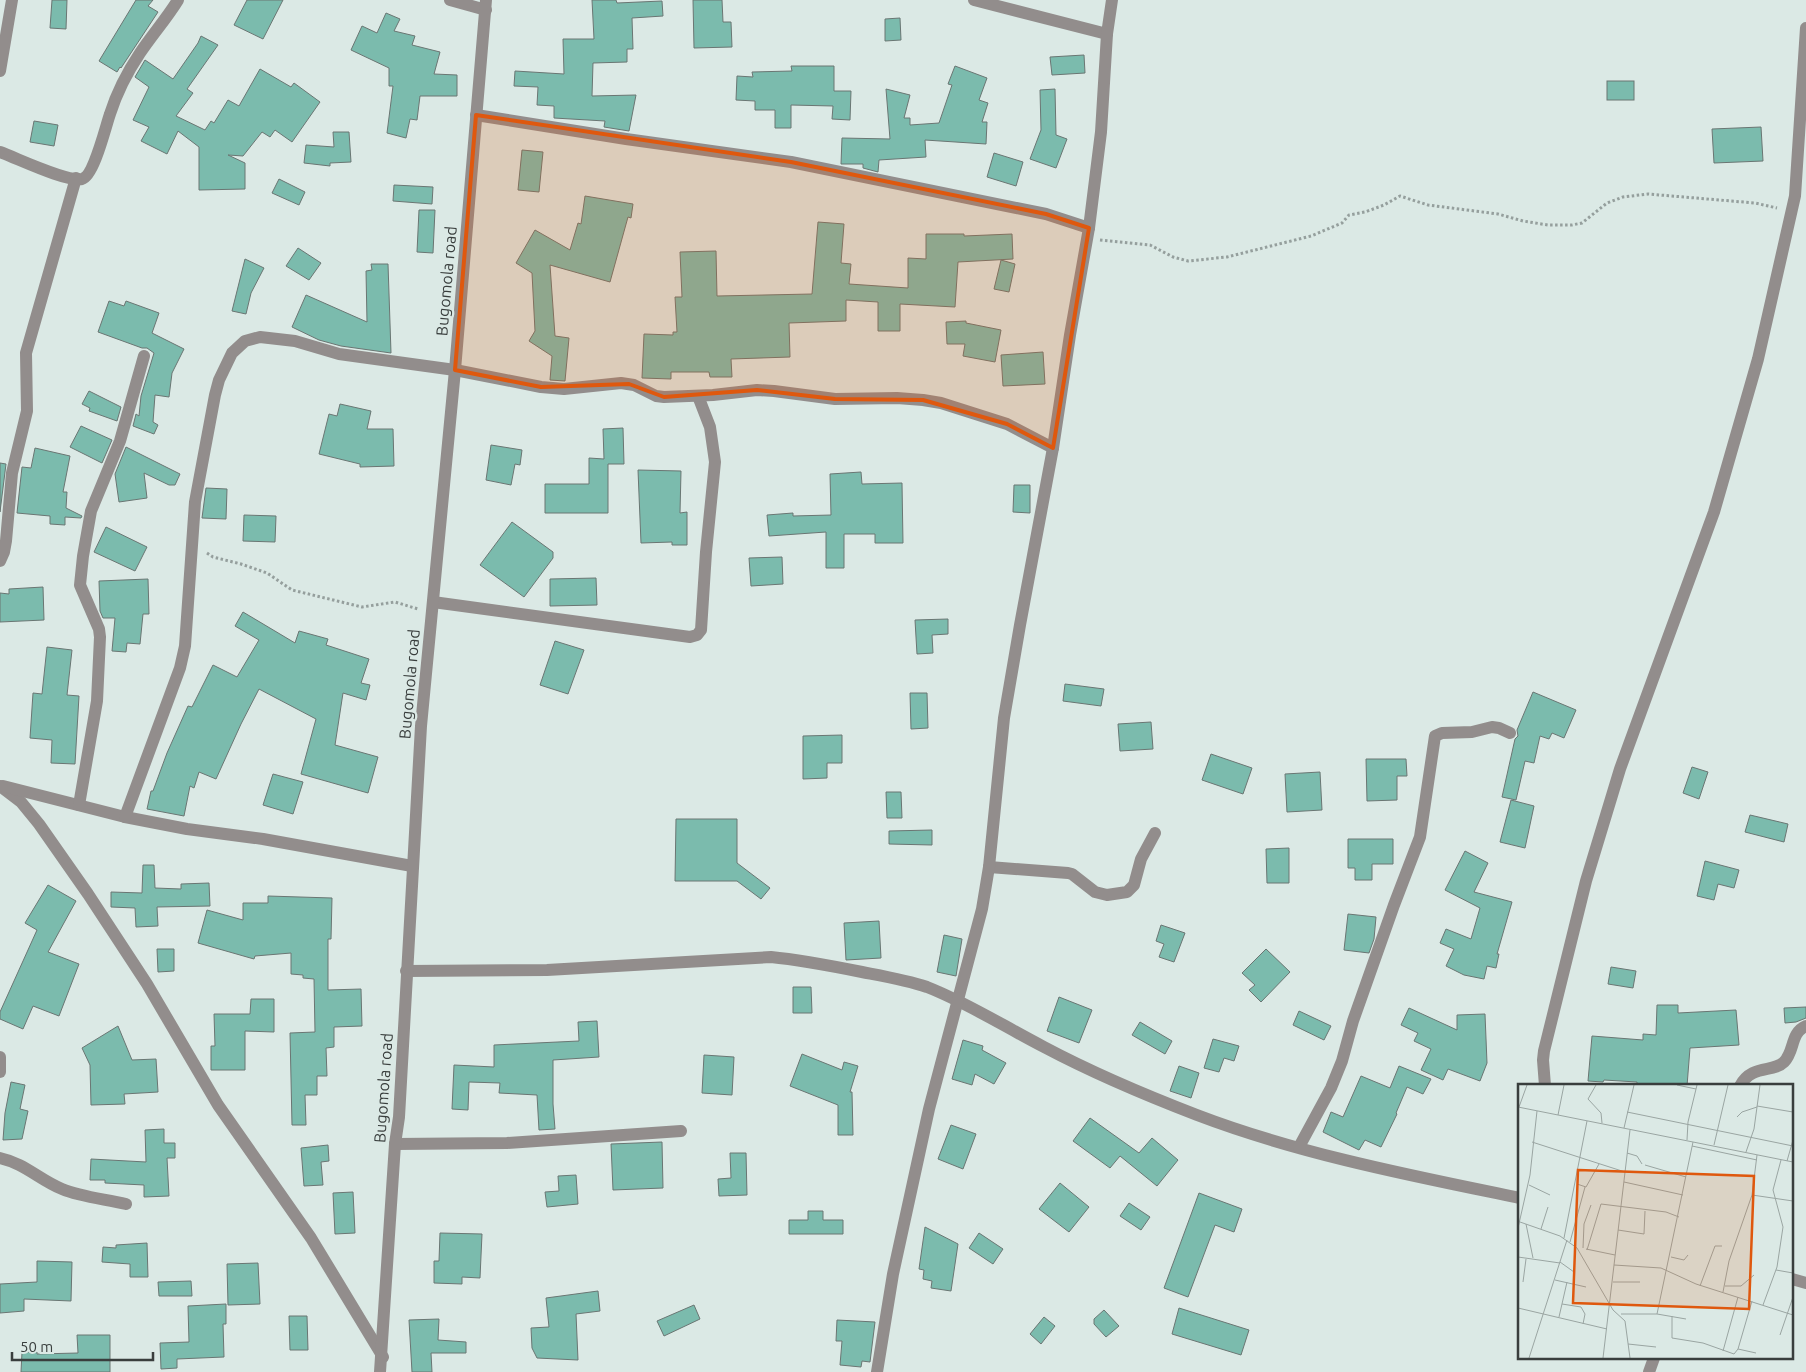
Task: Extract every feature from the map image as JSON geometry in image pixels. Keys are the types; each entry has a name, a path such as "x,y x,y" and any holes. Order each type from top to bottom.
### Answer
{"street":[{"path":"0,70 12,0"},
{"path":"0,152 64,177 83,179 88,175 97,155 110,113 124,81 140,54 178,0"},
{"path":"450,0 486,5"},
{"path":"974,0 1107,34"},
{"path":"877,1372 893,1274 929,1109 982,909 989,867 1004,718 1053,448 1088,233 1101,132 1107,34 1112,0"},
{"name":"Bugomola road","path":"380,1372 399,1117 421,726 455,370 486,5"},
{"path":"1545,1084 1544,1051 1589,873 1620,769 1714,512 1758,359 1798,200 1806,28"},
{"path":"476,115 626,139 791,162 1036,212 1088,233"},
{"path":"0,560 6,541 12,473 27,411 26,353 76,178"},
{"path":"124,817 180,668 187,631 195,502 219,380 232,353 245,341 260,337 294,340 339,354 455,370 541,387 564,389 621,383 634,385 656,396 664,397 698,396 757,390 834,399 923,400 941,403 1007,424 1053,448"},
{"path":"80,805 97,701 100,637 99,629 80,585 83,556 91,511 120,441 144,356"},
{"path":"433,608 690,637 697,635 701,630 715,462 710,427 698,396"},
{"path":"1299,1148 1331,1088 1342,1061 1363,994 1420,837 1435,736 1442,733 1472,732 1492,727 1499,728 1510,734"},
{"path":"0,785 124,817 187,829 263,839 412,866"},
{"path":"0,785 21,802 39,824 88,894 147,984 218,1106 311,1238 382,1355 389,1372"},
{"path":"989,867 1068,873 1095,892 1107,895 1124,894 1134,885 1141,859 1155,833"},
{"path":"406,971 547,970 771,957 795,959 882,976 926,987 959,1001 1045,1048 1198,1115 1299,1148 1393,1171 1518,1198"},
{"path":"1741,1084 1758,1070 1777,1066 1786,1060 1797,1032 1806,1026"},
{"path":"0,1056 0,1072"},
{"path":"396,1144 507,1143 681,1131"},
{"path":"0,1158 18,1163 53,1185 65,1190 126,1204"},
{"path":"1649,1372 1653,1360"}],"path":[{"path":"1088,233 1150,245 1173,257 1188,261 1227,257 1311,236 1342,223 1349,215 1365,212 1400,196 1428,205 1448,206 1476,212 1498,214 1548,225 1582,223 1607,204 1623,197 1648,194 1755,203 1779,209 1798,200"},
{"path":"191,544 214,557 267,573 292,590 362,607 395,602 433,608"}],"highlighted area":[{"path":"476,115 791,162 1046,214 1089,228 1053,448 1007,424 923,400 835,399 757,390 664,397 629,384 541,387 455,370"}],"building":[{"path":"52,0 67,0 66,29 50,28"},
{"path":"136,0 153,0 148,6 158,12 117,72 99,61"},
{"path":"247,0 283,0 263,39 234,25"},
{"path":"592,0 616,0 617,3 662,1 663,16 632,18 633,49 627,49 627,62 593,63 592,96 636,95 629,131 604,127 605,121 554,118 554,106 537,105 538,87 514,86 515,71 564,74 563,39 594,39"},
{"path":"693,0 722,0 723,22 731,22 732,47 694,48"},
{"path":"386,13 400,19 394,31 415,36 412,45 440,52 434,74 457,75 457,96 420,96 417,120 410,119 406,138 387,133 393,86 389,86 389,68 351,50 362,26 377,33"},
{"path":"900,18 901,40 885,41 885,19"},
{"path":"201,36 218,45 187,89 193,93 176,116 205,130 211,121 214,123 228,100 239,106 260,69 291,87 294,83 320,102 292,142 275,130 270,137 262,132 243,156 228,155 245,163 245,189 199,190 199,147 178,131 167,154 141,141 149,127 133,120 149,87 135,77 145,60 173,79"},
{"path":"1084,55 1085,73 1052,75 1050,57"},
{"path":"791,66 834,66 834,91 851,91 850,120 832,119 833,106 791,105 791,128 775,128 775,110 755,110 755,101 736,100 737,76 753,77 752,72 792,71"},
{"path":"955,66 987,78 979,100 988,103 982,122 987,122 986,144 925,140 926,157 879,160 878,172 863,168 863,164 841,164 842,138 890,139 886,89 910,95 904,118 910,118 910,125 939,123 952,85 948,84"},
{"path":"1607,81 1634,81 1634,100 1607,100"},
{"path":"1055,89 1056,135 1067,139 1056,168 1030,159 1041,130 1040,90"},
{"path":"34,121 58,125 54,146 30,142"},
{"path":"1761,127 1763,161 1714,163 1712,129"},
{"path":"333,132 349,132 351,162 330,163 330,166 304,163 306,145 334,147"},
{"path":"522,150 543,152 539,192 518,190"},
{"path":"994,153 1023,162 1016,186 987,177"},
{"path":"279,179 305,192 299,205 272,193"},
{"path":"394,185 433,187 432,204 393,201"},
{"path":"585,196 633,204 631,218 628,217 610,282 550,265 555,336 569,338 565,381 550,380 552,356 529,341 535,331 532,273 516,263 535,230 570,250 578,223 581,224"},
{"path":"419,210 435,210 433,253 417,252"},
{"path":"818,222 844,224 841,263 851,264 849,284 908,288 908,258 926,259 926,234 964,234 964,236 1012,234 1013,259 958,262 955,307 900,304 900,331 878,331 878,302 846,300 846,321 789,323 790,357 731,359 732,377 710,377 709,372 671,372 671,379 642,378 644,334 673,335 673,332 677,332 675,297 682,297 680,252 716,251 717,296 812,294"},
{"path":"298,248 321,263 309,280 286,266"},
{"path":"245,259 264,268 251,293 246,314 232,311"},
{"path":"1001,260 1015,264 1009,292 994,289"},
{"path":"371,264 388,264 391,353 341,346 319,340 292,327 306,295 367,322 366,271 372,270"},
{"path":"109,301 124,306 126,301 159,313 152,333 184,349 172,373 169,397 155,395 153,422 158,425 154,434 133,426 136,414 139,416 141,396 154,353 147,348 142,348 98,332"},
{"path":"966,321 966,323 1001,330 995,362 963,356 965,344 947,344 946,322"},
{"path":"1043,352 1045,384 1003,386 1001,355"},
{"path":"89,391 121,407 117,421 89,411 90,408 82,404"},
{"path":"340,404 371,411 367,429 393,429 394,466 360,467 360,464 319,454 329,414 337,416"},
{"path":"81,426 112,440 102,463 70,447"},
{"path":"623,428 624,464 608,464 608,513 545,513 545,484 589,484 589,458 604,459 603,429"},
{"path":"491,445 522,450 520,465 515,464 511,485 486,480"},
{"path":"126,447 180,474 175,485 169,485 144,473 147,498 119,502 115,474"},
{"path":"35,448 70,456 63,492 67,492 66,508 82,516 81,518 65,517 65,525 50,524 50,516 17,513 22,467 31,468"},
{"path":"0,463 6,464 0,512"},
{"path":"638,470 681,471 680,513 687,512 687,545 672,545 672,542 641,543"},
{"path":"861,472 862,484 902,483 903,543 875,543 875,534 844,534 844,568 826,568 826,532 769,536 767,515 793,513 793,516 831,515 830,474"},
{"path":"1014,485 1030,485 1030,513 1013,512"},
{"path":"206,488 227,489 226,519 202,518"},
{"path":"244,515 276,516 275,542 243,541"},
{"path":"512,522 553,552 553,558 524,597 480,565"},
{"path":"106,527 147,547 135,571 94,552"},
{"path":"782,557 783,584 751,586 749,558"},
{"path":"596,578 597,605 550,606 550,579"},
{"path":"148,579 149,614 143,614 140,644 127,643 126,652 112,651 115,618 103,618 100,611 99,581"},
{"path":"43,587 44,620 0,622 0,593 9,594 9,589"},
{"path":"243,612 295,643 299,631 328,639 326,645 369,659 361,683 370,685 366,700 343,693 335,745 378,757 368,793 301,774 316,719 259,689 216,779 199,772 194,788 190,786 184,816 147,809 151,791 153,791 167,753 188,706 192,707 213,665 237,677 259,640 235,626"},
{"path":"948,619 948,634 932,635 933,653 917,654 915,620"},
{"path":"555,641 584,650 568,694 540,685"},
{"path":"47,647 72,650 67,695 79,696 75,764 51,763 52,740 30,738 33,693 42,694"},
{"path":"1065,684 1104,689 1101,706 1063,701"},
{"path":"1533,692 1576,710 1564,738 1552,733 1549,739 1540,736 1534,763 1525,761 1516,800 1502,797 1515,739 1518,736 1517,730"},
{"path":"910,693 927,693 928,728 911,729"},
{"path":"1151,722 1153,749 1120,751 1118,724"},
{"path":"842,735 842,763 827,763 827,778 803,779 803,736"},
{"path":"1211,754 1252,768 1243,794 1202,780"},
{"path":"1366,759 1406,759 1407,776 1397,776 1397,800 1367,801"},
{"path":"1692,767 1708,772 1699,799 1683,793"},
{"path":"1320,772 1322,810 1287,812 1285,774"},
{"path":"273,774 303,782 293,814 263,805"},
{"path":"886,792 901,792 902,818 887,818"},
{"path":"1511,800 1534,806 1525,848 1500,842"},
{"path":"1750,815 1788,824 1784,842 1745,832"},
{"path":"676,819 737,819 737,863 770,888 761,899 737,881 675,881"},
{"path":"932,830 932,845 889,844 889,831"},
{"path":"1348,839 1393,839 1393,864 1372,864 1372,880 1355,880 1355,868 1348,868"},
{"path":"1289,848 1289,883 1267,883 1266,849"},
{"path":"1465,851 1488,863 1474,892 1512,902 1497,954 1499,954 1496,968 1487,966 1484,979 1464,975 1446,966 1454,949 1440,943 1446,929 1471,939 1480,908 1445,890"},
{"path":"1705,861 1739,870 1734,888 1718,884 1714,900 1697,896"},
{"path":"143,865 154,865 155,888 181,889 181,884 209,883 210,906 157,907 158,926 136,927 135,908 111,907 111,892 142,893"},
{"path":"48,885 76,901 48,952 79,964 59,1016 33,1006 23,1029 0,1019 0,1012 37,930 25,923"},
{"path":"268,896 332,898 331,939 328,939 328,990 361,989 362,1026 334,1027 334,1047 326,1048 327,1076 317,1076 317,1095 305,1095 306,1125 292,1125 290,1033 315,1032 314,979 303,978 303,975 291,974 291,953 255,956 254,959 198,943 207,910 243,920 243,903 268,903"},
{"path":"1348,914 1376,917 1374,939 1369,953 1344,950"},
{"path":"879,921 881,958 846,960 844,923"},
{"path":"1161,925 1185,933 1174,962 1159,957 1164,944 1156,941"},
{"path":"944,935 962,939 956,976 937,972"},
{"path":"157,949 174,949 174,971 158,972"},
{"path":"1266,949 1290,972 1261,1002 1249,990 1255,985 1242,973"},
{"path":"1611,967 1636,971 1633,988 1608,984"},
{"path":"793,987 811,987 812,1013 793,1013"},
{"path":"1059,997 1092,1010 1079,1043 1047,1031"},
{"path":"251,999 274,999 274,1032 245,1031 245,1070 211,1070 211,1046 215,1046 214,1014 250,1014"},
{"path":"1657,1005 1678,1005 1678,1013 1736,1010 1739,1045 1690,1048 1687,1084 1637,1084 1637,1082 1588,1081 1592,1036 1643,1040 1643,1034 1656,1035"},
{"path":"1806,1007 1806,1018 1796,1022 1785,1023 1784,1008"},
{"path":"1409,1008 1457,1030 1457,1015 1485,1014 1487,1063 1480,1081 1448,1069 1443,1080 1421,1070 1431,1049 1414,1041 1418,1033 1401,1025"},
{"path":"1299,1011 1331,1026 1324,1040 1293,1025"},
{"path":"597,1021 599,1057 553,1060 555,1129 539,1130 537,1095 499,1093 500,1083 469,1082 468,1110 452,1109 454,1065 494,1067 494,1045 579,1041 578,1022"},
{"path":"1140,1022 1172,1041 1165,1054 1132,1035"},
{"path":"118,1026 132,1060 156,1059 158,1092 124,1094 125,1104 91,1105 90,1065 82,1048"},
{"path":"1213,1039 1239,1046 1234,1061 1224,1058 1219,1072 1204,1068"},
{"path":"963,1040 983,1046 982,1050 1006,1063 994,1084 975,1074 972,1085 952,1079"},
{"path":"802,1054 842,1070 844,1062 858,1066 850,1092 852,1092 853,1135 838,1135 838,1105 790,1086"},
{"path":"704,1055 734,1057 732,1095 702,1093"},
{"path":"1179,1066 1199,1073 1191,1098 1170,1091"},
{"path":"1399,1066 1431,1079 1423,1094 1407,1087 1397,1114 1381,1147 1365,1140 1359,1150 1323,1132 1331,1112 1343,1117 1361,1076 1390,1088"},
{"path":"11,1082 25,1085 20,1109 28,1111 22,1139 3,1140 5,1113"},
{"path":"1090,1118 1139,1153 1152,1138 1178,1160 1157,1186 1120,1156 1110,1168 1073,1141"},
{"path":"951,1125 976,1134 963,1169 938,1159"},
{"path":"164,1129 164,1143 175,1143 175,1158 167,1158 169,1196 144,1197 144,1185 105,1183 105,1180 90,1180 91,1159 146,1162 145,1130"},
{"path":"662,1142 663,1188 613,1190 611,1144"},
{"path":"328,1145 329,1161 321,1162 323,1185 304,1186 301,1148"},
{"path":"730,1153 746,1153 747,1195 719,1196 718,1179 731,1178"},
{"path":"576,1175 578,1204 547,1207 545,1192 559,1191 558,1176"},
{"path":"1060,1183 1089,1207 1069,1232 1039,1209"},
{"path":"353,1192 355,1233 335,1234 333,1193"},
{"path":"1199,1193 1242,1209 1234,1232 1215,1225 1188,1297 1164,1288"},
{"path":"1129,1203 1150,1217 1141,1230 1120,1216"},
{"path":"808,1211 823,1211 823,1220 843,1220 843,1234 789,1234 789,1220 808,1220"},
{"path":"925,1227 958,1244 951,1291 931,1288 932,1281 923,1279 924,1270 919,1269"},
{"path":"440,1233 482,1234 480,1278 462,1277 462,1284 434,1283 434,1261 439,1261"},
{"path":"979,1233 1003,1249 993,1264 969,1248"},
{"path":"147,1243 148,1277 130,1277 130,1264 102,1262 103,1247 116,1248 116,1245"},
{"path":"37,1261 72,1262 71,1301 24,1299 24,1311 0,1313 0,1284 37,1282"},
{"path":"258,1263 260,1304 228,1305 227,1264"},
{"path":"191,1281 192,1296 159,1296 158,1282"},
{"path":"598,1291 600,1311 576,1314 578,1360 537,1358 532,1348 531,1328 549,1327 546,1298"},
{"path":"226,1304 226,1324 223,1324 224,1357 177,1359 177,1368 161,1369 160,1343 189,1342 188,1306"},
{"path":"694,1305 700,1319 664,1336 657,1321"},
{"path":"1179,1308 1249,1330 1241,1355 1172,1334"},
{"path":"1104,1310 1119,1326 1106,1337 1094,1324 1094,1319"},
{"path":"289,1316 307,1316 308,1350 290,1350"},
{"path":"1044,1317 1055,1326 1041,1344 1030,1334"},
{"path":"439,1319 438,1340 466,1342 466,1353 431,1353 432,1372 412,1372 409,1320"},
{"path":"837,1320 875,1322 870,1362 862,1361 861,1367 840,1365 842,1341 836,1341"},
{"path":"77,1335 110,1335 110,1372 21,1372 22,1352 37,1352 37,1354 78,1353"}]}
